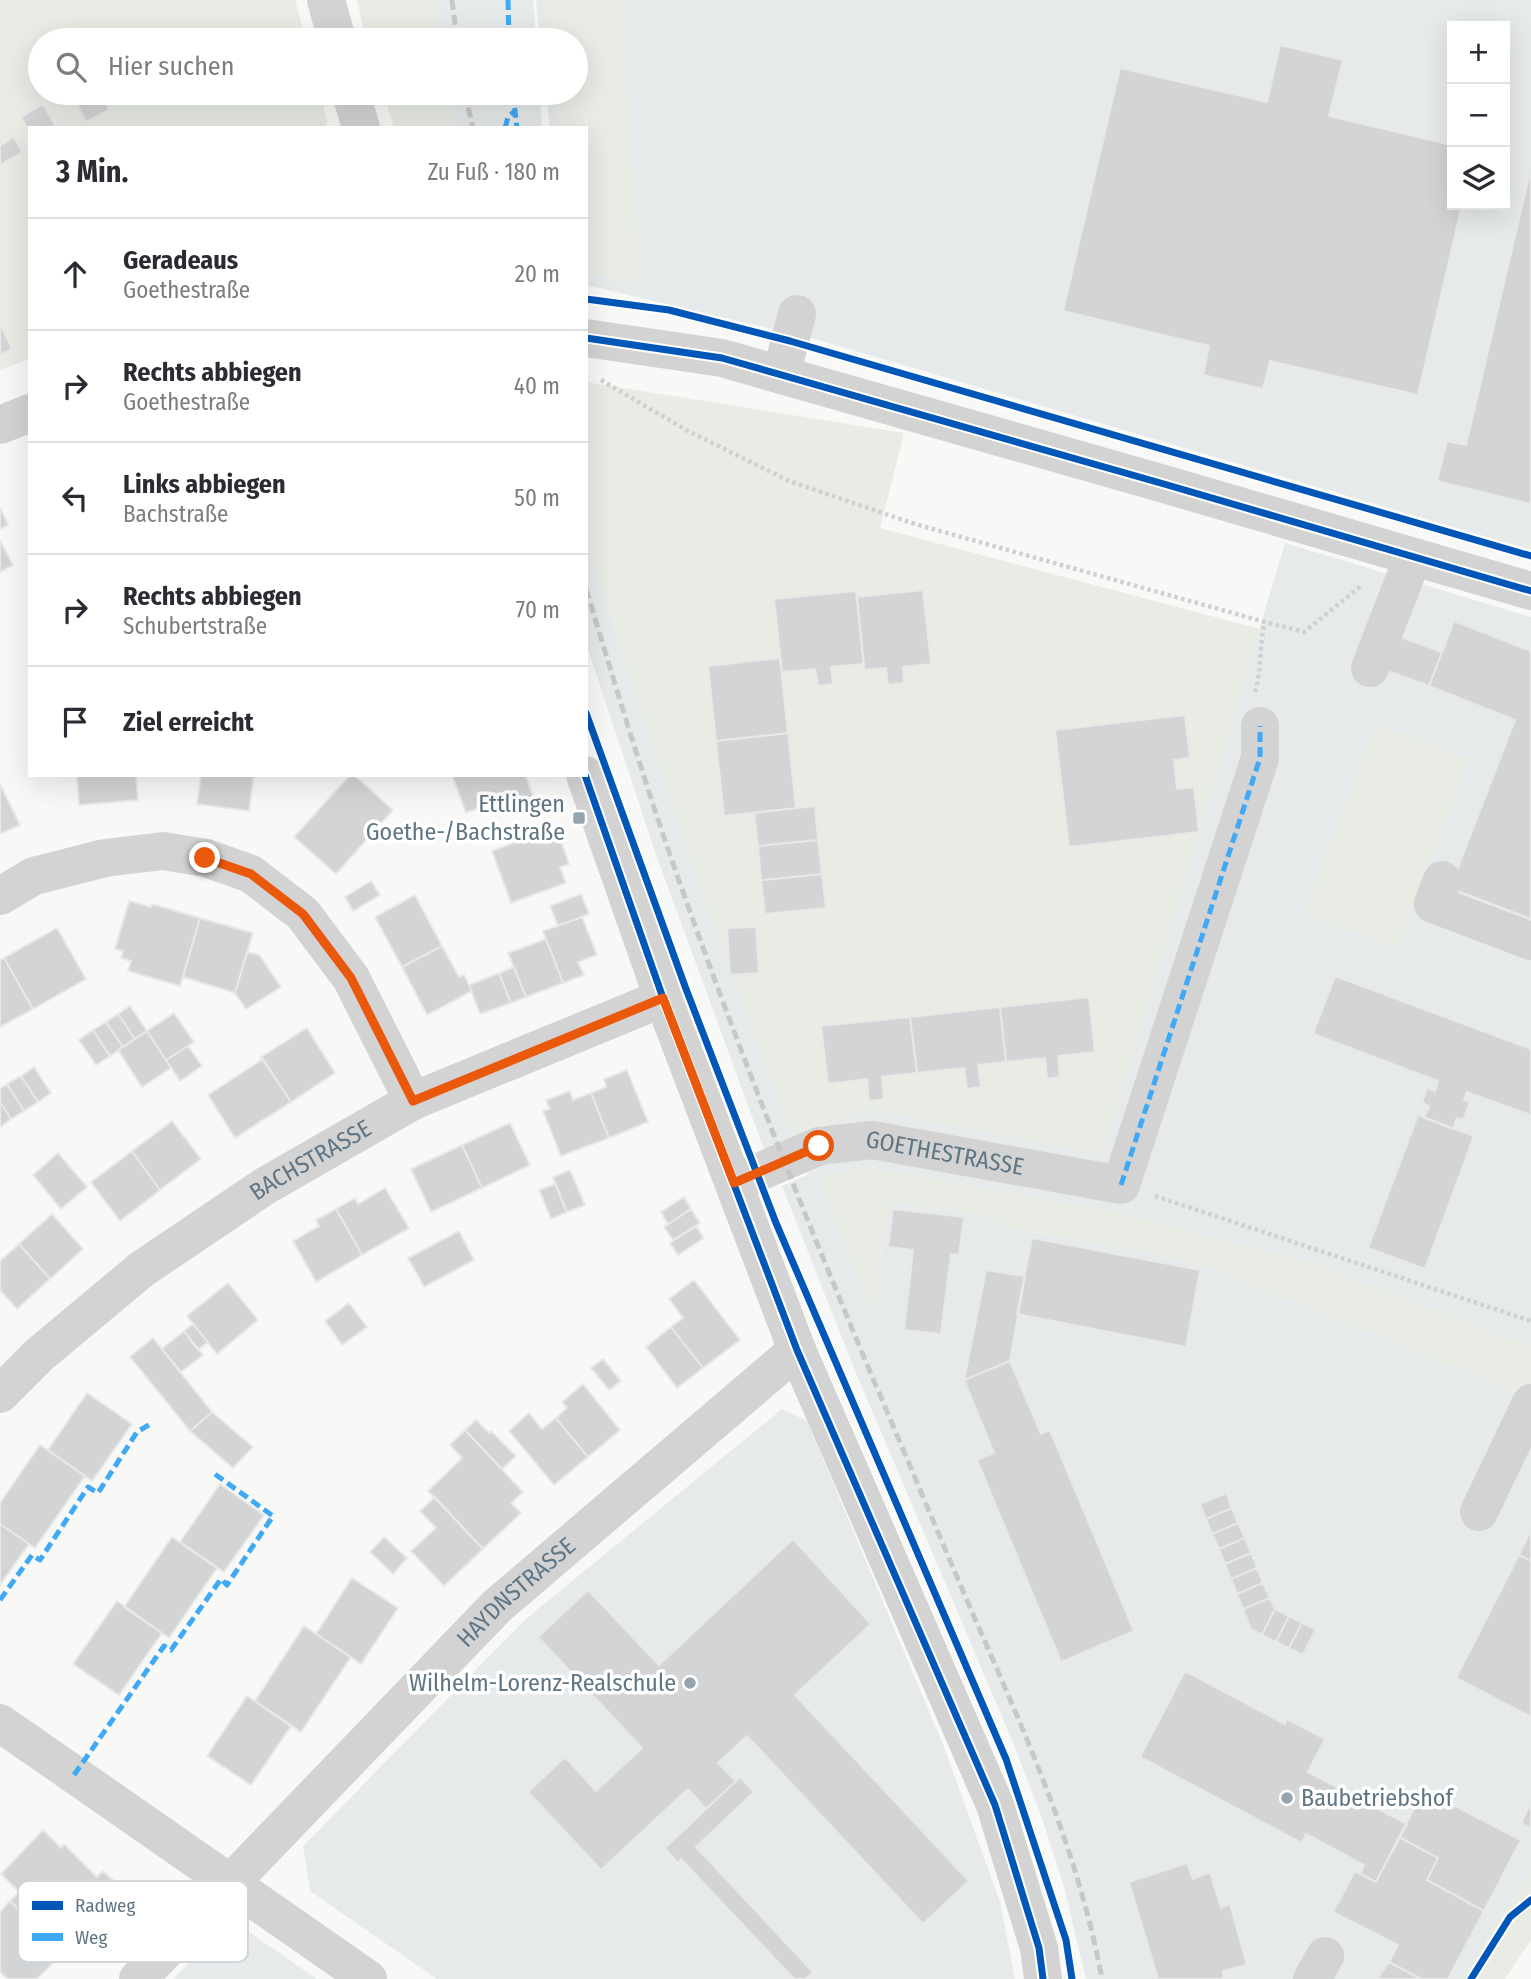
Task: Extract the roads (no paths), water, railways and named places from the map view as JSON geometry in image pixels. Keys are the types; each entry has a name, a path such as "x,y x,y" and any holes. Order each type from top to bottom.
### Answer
{"street":[{"path":"326,0 334,28"},
{"path":"354,105 360,126"},
{"path":"781,375 797,314"},
{"path":"588,338 722,358 1531,591"},
{"path":"0,425 28,414"},
{"path":"1370,668 1407,555"},
{"name":"GOETHESTRASSE","path":"734,1183 819,1146 872,1140 1121,1185 1260,758 1257,713"},
{"path":"586,777 663,998 797,1350 995,1805 1039,1948 1043,1979"},
{"path":"0,896 34,876 105,858 163,851 205,858 251,874 303,914 351,978 413,1101"},
{"path":"1442,880 1433,904 1531,941"},
{"name":"BACHSTRASSE","path":"0,1394 39,1355 142,1269 265,1186 413,1101 663,998"},
{"name":"HAYDNSTRASSE","path":"235,1881 497,1606 797,1350"},
{"path":"1479,1511 1531,1403"},
{"path":"0,1723 228,1881"},
{"path":"248,1895 368,1979"},
{"name":"HAYDNSTRASSE","path":"138,1979 155,1962"}],"railway":[{"path":"452,0 456,28"},
{"path":"468,105 473,126"},
{"path":"588,596 658,819 716,984 844,1309 1051,1800 1080,1888 1102,1979"}],"place":[{"name":"Ettlingen Goethe-/Bachstraße","path":"579,818"},
{"name":"Wilhelm-Lorenz-Realschule","path":"690,1683"},
{"name":"Baubetriebshof","path":"1287,1798"}]}
